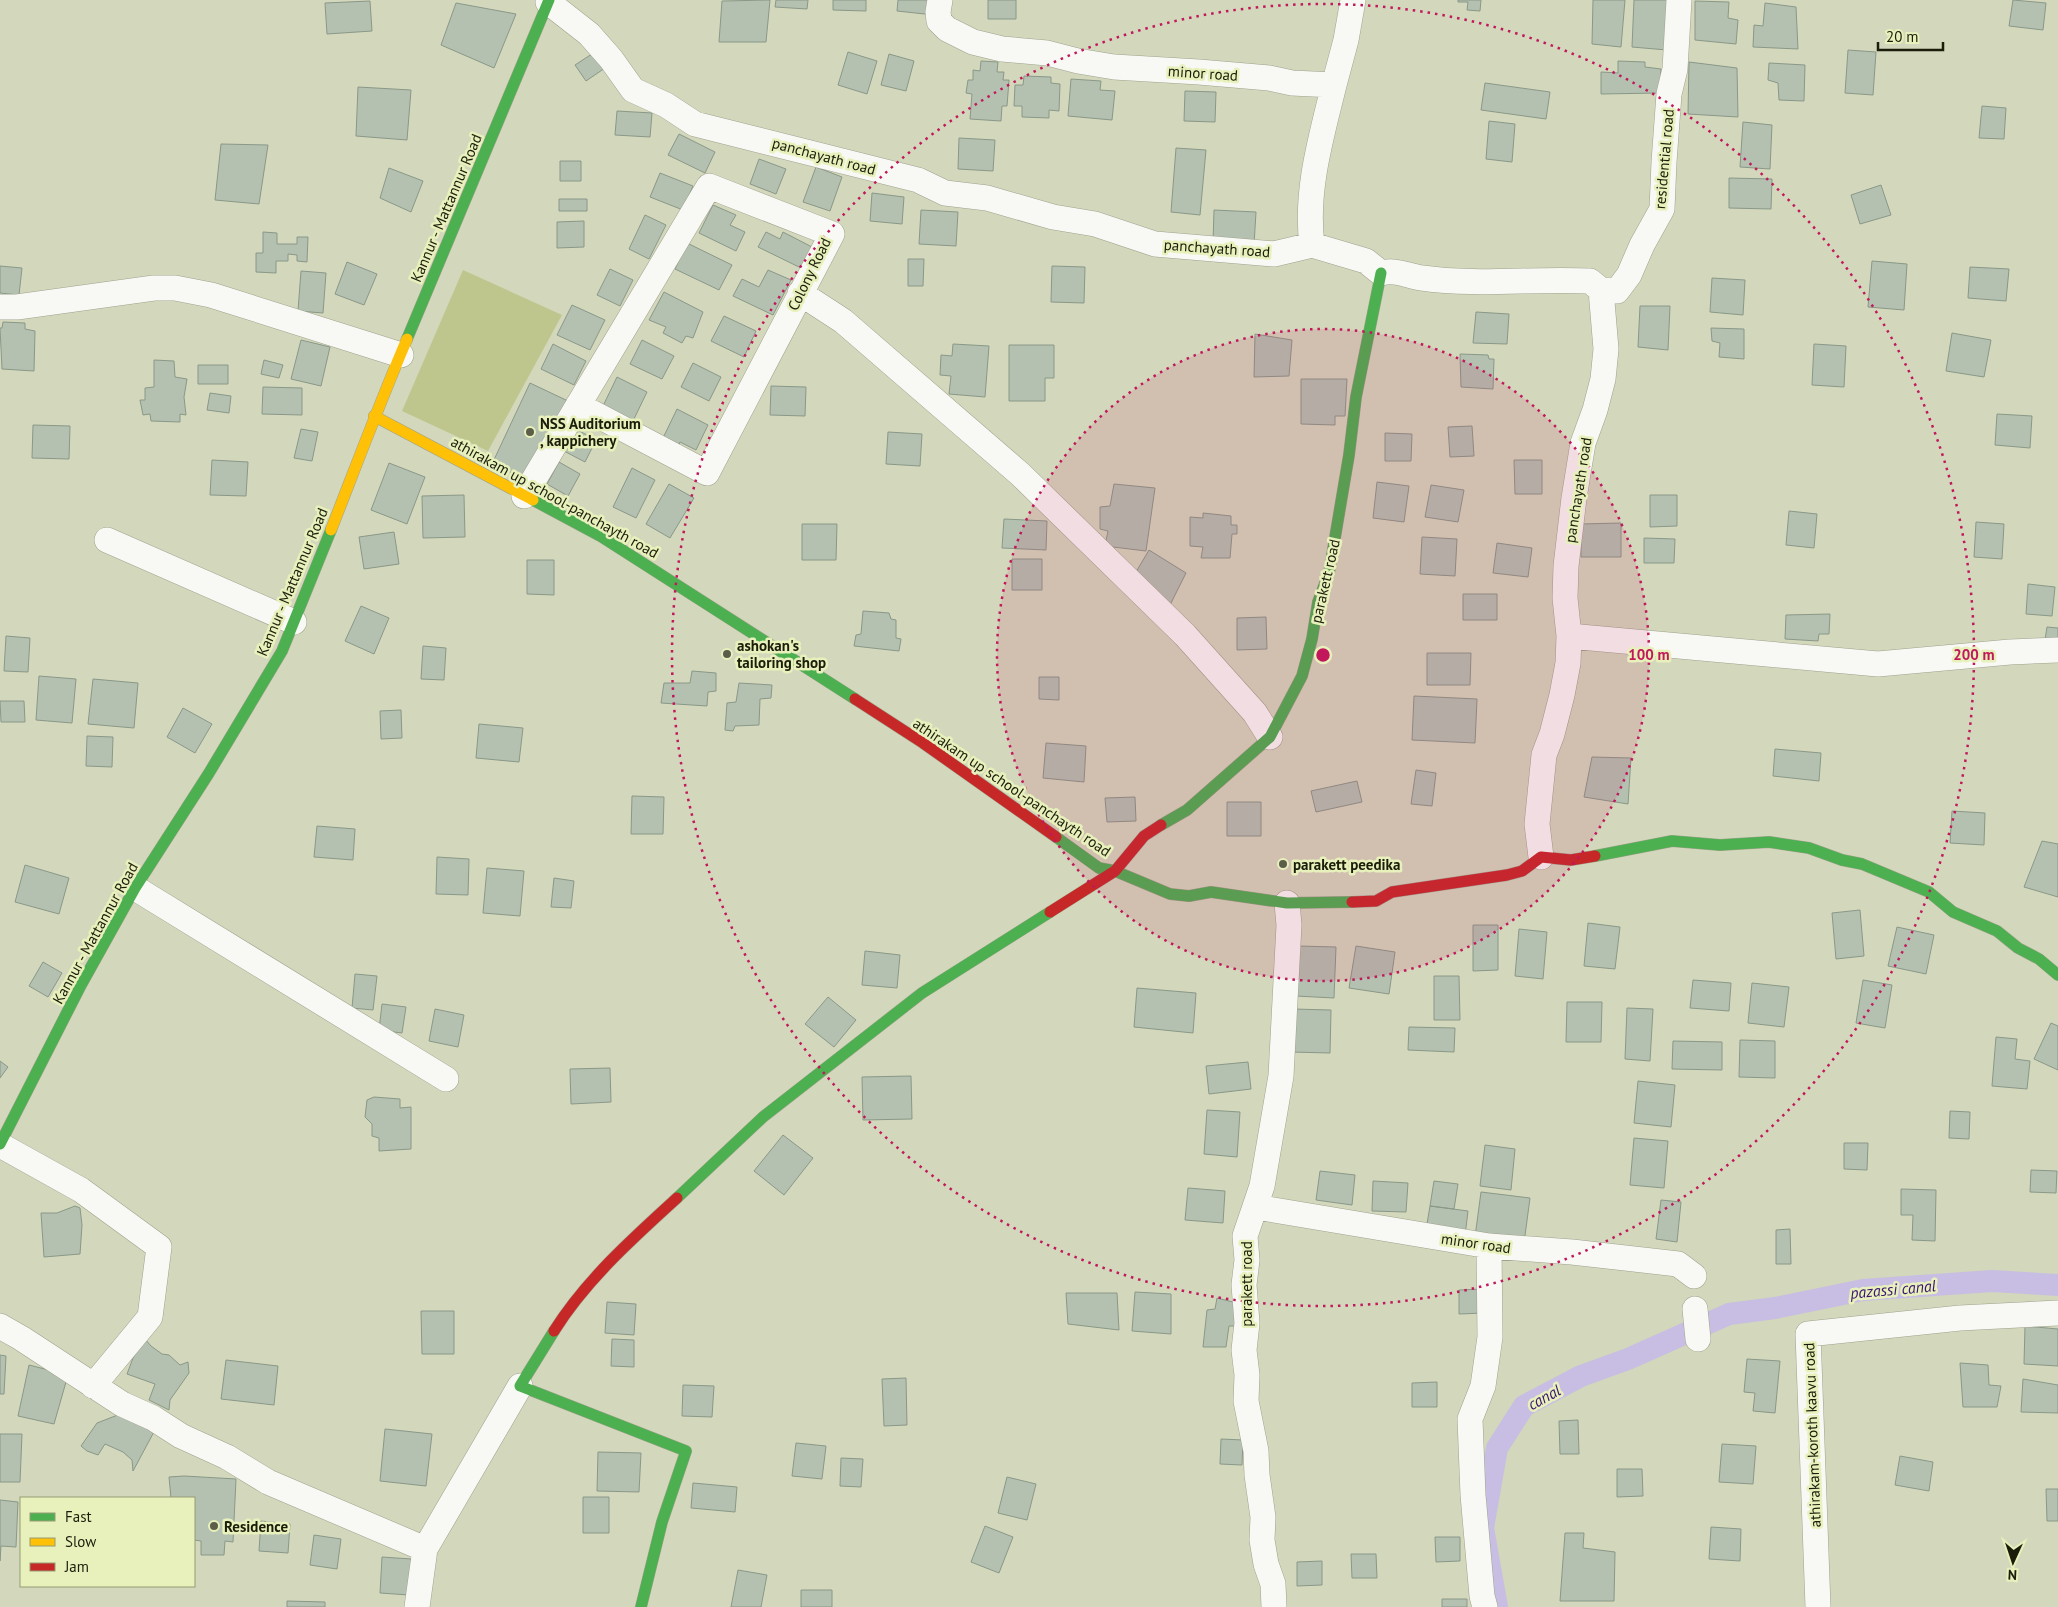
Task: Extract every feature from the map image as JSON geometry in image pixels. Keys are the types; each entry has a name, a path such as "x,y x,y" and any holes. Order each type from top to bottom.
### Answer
{"street":[{"name":"minor road","path":"940,0 939,21 947,29 973,42 993,47 1047,53 1114,67 1198,72 1269,78 1292,83 1334,85"},
{"path":"1312,245 1310,224 1311,192 1318,151 1354,0"},
{"name":"residential road","path":"1601,290 1617,291 1629,275 1642,245 1662,209 1679,0"},
{"name":"panchayath road","path":"548,1 590,34 633,90 666,105 695,124 918,180 945,193 987,198 1053,217 1095,224 1155,244 1274,254 1312,245 1366,261 1381,273"},
{"name":"Kannur - Mattannur Road","path":"0,1145 81,985 135,888 209,773 277,659 294,622 362,452 374,416 548,1"},
{"name":"Colony Road","path":"524,496 578,405 709,186 832,234 707,473 578,405"},
{"path":"1381,273 1391,270 1422,278 1484,281 1590,281 1601,290"},
{"name":"parakett road","path":"520,1386 566,1312 624,1247 763,1117 922,993 1115,871 1144,836 1187,810 1270,737 1302,676 1312,639 1318,602 1329,573 1349,455 1356,397 1381,273"},
{"path":"0,307 17,307 154,288 175,288 211,295 401,354"},
{"name":"panchayath road","path":"1541,857 1537,824 1544,755 1552,734 1568,663 1569,636 1565,598 1566,566 1574,498 1583,443 1595,410 1603,379 1606,349 1601,315 1601,290"},
{"path":"800,292 843,321 1020,474 1185,636 1255,714 1270,737"},
{"name":"athirakam up school-panchayth road","path":"374,416 602,537 681,586 923,743 1099,868 1115,871 1170,894 1189,896 1211,892 1287,903 1376,900 1392,892 1507,875 1522,871 1541,857"},
{"path":"107,540 294,622"},
{"path":"1569,636 1878,664 2010,652 2058,650"},
{"path":"1541,857 1571,860 1672,841 1720,845 1769,842 1809,848 1842,860 1862,864 1929,892 1953,912 1996,930 2018,948 2039,960 2058,975"},
{"path":"135,888 446,1079"},
{"name":"parakett road","path":"1274,1607 1273,1584 1266,1564 1262,1540 1263,1517 1257,1475 1256,1451 1246,1401 1247,1375 1244,1350 1247,1323 1244,1285 1247,1260 1245,1236 1256,1207 1272,1134 1281,1076 1288,941 1287,903"},
{"path":"0,1145 81,1190 159,1247 150,1317 93,1386"},
{"name":"minor road","path":"1256,1207 1489,1246 1572,1252 1678,1264 1694,1276"},
{"path":"1485,1607 1482,1596 1473,1495 1470,1420 1483,1386 1490,1337 1489,1246"},
{"path":"1695,1309 1698,1339"},
{"name":"athirakam-koroth kaavu road","path":"1818,1607 1808,1334 1960,1318 2058,1314"},
{"path":"0,1326 122,1404 153,1418 181,1436 227,1457 268,1482 425,1549"},
{"path":"418,1607 425,1549 520,1386 686,1450 662,1522 641,1607"}],"green space":[{"path":"463,270 562,315 488,451 402,411"}],"building":[{"path":"770,0 766,42 719,42 722,1"},
{"path":"776,0 808,0 807,9 775,7"},
{"path":"833,0 866,0 866,11 833,10"},
{"path":"898,0 935,0 934,15 897,11"},
{"path":"988,0 1016,0 1016,19 988,19"},
{"path":"1458,0 1481,0 1480,11 1467,10 1468,2 1458,2"},
{"path":"1593,0 1625,0 1621,47 1592,44"},
{"path":"1634,0 1673,0 1667,50 1632,47"},
{"path":"2013,0 2046,3 2043,30 2009,26"},
{"path":"370,1 372,31 327,34 325,3"},
{"path":"1695,1 1729,2 1728,18 1738,20 1736,44 1695,40"},
{"path":"456,3 516,14 494,68 441,45"},
{"path":"1765,3 1796,7 1798,49 1753,47 1754,25 1763,26"},
{"path":"1848,50 1876,52 1873,95 1845,93"},
{"path":"595,52 605,68 586,81 575,65"},
{"path":"848,52 877,61 867,94 838,85"},
{"path":"889,54 914,61 906,91 881,85"},
{"path":"981,61 998,62 997,72 1004,72 1003,80 1009,80 1007,106 1002,106 1001,121 970,119 972,94 966,93 968,80 973,80 973,70 980,71"},
{"path":"1618,61 1645,62 1645,67 1661,69 1660,93 1601,94 1601,72 1618,73"},
{"path":"1689,62 1737,68 1738,117 1688,114"},
{"path":"1769,63 1805,65 1804,101 1779,100 1778,83 1768,80"},
{"path":"1024,76 1051,77 1051,83 1060,84 1059,111 1049,110 1049,118 1022,117 1022,106 1014,106 1015,85 1023,85"},
{"path":"1071,79 1101,81 1100,90 1115,91 1112,120 1068,116"},
{"path":"1485,83 1550,92 1546,119 1481,110"},
{"path":"358,87 411,90 407,140 356,136"},
{"path":"1185,91 1216,92 1215,122 1184,121"},
{"path":"1982,106 2006,108 2004,139 1979,138"},
{"path":"617,111 652,113 650,137 615,135"},
{"path":"1489,121 1515,124 1512,162 1486,159"},
{"path":"1743,122 1772,125 1770,169 1740,167"},
{"path":"679,134 715,152 705,173 668,155"},
{"path":"959,138 995,140 993,171 958,169"},
{"path":"221,144 268,145 259,204 215,200"},
{"path":"1176,148 1206,150 1200,215 1171,212"},
{"path":"759,159 786,169 776,194 750,184"},
{"path":"560,161 581,161 581,181 560,181"},
{"path":"816,167 842,177 830,211 803,202"},
{"path":"389,168 423,181 411,212 380,198"},
{"path":"660,173 693,186 683,210 650,197"},
{"path":"1729,178 1772,179 1771,209 1729,208"},
{"path":"1881,185 1891,215 1860,224 1851,195"},
{"path":"872,193 904,197 902,224 870,221"},
{"path":"559,199 587,199 587,211 559,211"},
{"path":"713,205 736,215 730,225 745,232 736,251 699,233"},
{"path":"921,210 958,212 956,246 919,244"},
{"path":"1214,210 1256,212 1254,245 1213,243"},
{"path":"645,215 666,225 649,259 629,249"},
{"path":"584,221 584,247 557,248 557,222"},
{"path":"263,232 277,233 277,244 297,244 297,237 308,237 307,262 297,261 297,255 288,254 288,261 276,261 276,273 256,272 256,253 263,253"},
{"path":"766,232 780,239 783,232 812,247 801,268 758,247"},
{"path":"687,243 732,265 719,290 675,269"},
{"path":"908,259 924,259 923,286 908,286"},
{"path":"1872,261 1907,264 1904,310 1868,307"},
{"path":"347,262 377,274 364,305 335,294"},
{"path":"0,266 22,268 19,295 0,293"},
{"path":"1052,266 1085,267 1084,303 1051,302"},
{"path":"1970,267 2009,269 2006,301 1968,298"},
{"path":"610,269 633,280 620,306 597,295"},
{"path":"768,270 791,280 773,315 733,296 742,279 759,287"},
{"path":"301,271 326,273 323,313 298,311"},
{"path":"1712,278 1745,280 1743,315 1710,312"},
{"path":"664,292 703,312 693,338 686,336 682,343 663,333 666,327 649,320"},
{"path":"572,305 605,320 590,350 557,335"},
{"path":"1640,306 1670,306 1668,350 1638,347"},
{"path":"1476,312 1509,314 1507,344 1473,343"},
{"path":"724,316 756,331 744,357 711,341"},
{"path":"3,322 25,323 25,329 35,331 34,371 2,369 0,328 2,328"},
{"path":"1711,328 1744,329 1744,359 1719,357 1720,343 1712,341"},
{"path":"1952,333 1991,340 1984,377 1946,371"},
{"path":"1255,334 1292,340 1289,376 1254,377"},
{"path":"301,340 330,347 321,386 291,379"},
{"path":"642,340 674,356 662,379 630,364"},
{"path":"553,344 586,361 574,385 541,369"},
{"path":"953,344 989,346 985,397 949,394 951,376 940,375 941,355 952,356"},
{"path":"1814,344 1846,346 1844,387 1812,385"},
{"path":"1009,345 1054,345 1054,378 1045,378 1045,401 1009,401"},
{"path":"1460,354 1488,355 1489,359 1494,359 1493,389 1461,387"},
{"path":"154,360 174,361 175,377 187,379 184,397 186,415 180,414 180,422 151,421 150,414 143,415 140,400 145,400 145,388 154,387"},
{"path":"264,360 283,365 279,378 261,374"},
{"path":"693,363 721,377 709,401 681,387"},
{"path":"198,365 228,365 228,384 198,384"},
{"path":"617,377 647,392 632,423 602,408"},
{"path":"1301,379 1347,379 1345,416 1335,416 1335,425 1301,424"},
{"name":"NSS Auditorium , kappichery","path":"530,383 568,401 530,481 492,464"},
{"path":"771,386 806,387 805,416 770,415"},
{"path":"263,387 302,388 302,415 262,414"},
{"path":"210,393 231,396 229,413 207,410"},
{"path":"677,409 708,425 696,450 680,442 678,448 662,440"},
{"path":"1997,414 2032,416 2030,448 1995,445"},
{"path":"33,425 70,426 69,459 32,458"},
{"path":"1472,426 1474,456 1450,457 1448,427"},
{"path":"574,428 596,440 585,462 562,450"},
{"path":"301,429 318,432 312,461 294,458"},
{"path":"888,432 922,434 920,466 886,464"},
{"path":"1385,433 1412,434 1411,461 1385,461"},
{"path":"212,460 248,462 246,496 210,495"},
{"path":"1514,460 1542,460 1542,494 1515,494"},
{"path":"559,462 580,474 568,496 547,484"},
{"path":"389,463 425,477 407,524 371,510"},
{"path":"632,468 655,480 636,518 613,507"},
{"path":"1377,482 1409,486 1404,522 1373,518"},
{"path":"669,484 694,498 670,538 646,524"},
{"path":"1114,484 1155,488 1146,551 1105,546 1108,531 1100,529 1100,507 1110,506"},
{"path":"1431,485 1464,490 1458,522 1425,517"},
{"path":"464,495 465,537 423,538 422,496"},
{"path":"1650,495 1677,495 1677,526 1650,527"},
{"path":"1789,511 1817,514 1814,548 1786,545"},
{"path":"1203,513 1231,516 1231,525 1237,525 1237,534 1232,534 1230,558 1201,558 1203,547 1190,546 1190,517 1203,518"},
{"path":"1004,519 1047,521 1046,550 1002,548"},
{"path":"1976,522 2004,524 2002,559 1974,557"},
{"path":"1621,523 1621,557 1581,557 1581,524"},
{"path":"802,524 837,524 836,560 802,560"},
{"path":"394,532 399,564 364,569 359,537"},
{"path":"1422,537 1457,539 1455,576 1420,574"},
{"path":"1644,538 1675,539 1674,563 1644,563"},
{"path":"1497,543 1532,548 1528,577 1493,573"},
{"path":"1149,550 1186,573 1169,607 1133,577"},
{"path":"1012,559 1042,559 1042,590 1012,590"},
{"path":"527,560 554,560 554,595 527,594"},
{"path":"2028,584 2055,587 2052,616 2026,614"},
{"path":"1463,594 1497,594 1497,620 1463,620"},
{"path":"361,606 389,618 374,654 345,641"},
{"path":"863,611 889,613 891,619 896,620 896,638 901,639 899,651 854,646 856,635 861,634"},
{"path":"1830,614 1829,634 1819,634 1818,641 1785,639 1786,615"},
{"path":"1266,617 1267,649 1237,650 1237,618"},
{"path":"2047,627 2058,628 2058,642 2045,640"},
{"path":"6,636 30,638 28,672 4,671"},
{"path":"423,646 446,648 444,680 421,679"},
{"path":"1427,653 1471,653 1470,685 1427,685"},
{"path":"692,671 716,673 716,691 708,692 707,706 661,703 664,683 690,683"},
{"path":"39,676 76,679 72,723 36,720"},
{"path":"1039,677 1059,677 1059,700 1039,699"},
{"path":"93,679 138,683 134,728 88,724"},
{"path":"739,683 772,685 771,698 760,699 759,725 735,726 733,731 725,730 727,703 736,702"},
{"path":"1414,696 1477,699 1475,743 1412,740"},
{"path":"0,701 24,701 25,722 1,722"},
{"path":"183,708 212,724 195,753 167,737"},
{"path":"401,710 402,738 381,739 380,711"},
{"path":"479,724 523,728 519,762 476,758"},
{"path":"87,736 113,737 112,767 86,766"},
{"path":"1046,743 1086,746 1084,782 1043,778"},
{"path":"1775,749 1821,753 1819,781 1773,776"},
{"path":"1592,757 1631,758 1628,804 1584,797"},
{"path":"1416,770 1436,773 1432,806 1411,804"},
{"path":"1357,781 1362,802 1316,812 1311,791"},
{"path":"632,796 664,797 663,834 631,834"},
{"path":"1135,797 1136,821 1107,822 1105,798"},
{"path":"1227,802 1261,802 1261,836 1227,836"},
{"path":"1952,811 1985,813 1984,845 1950,843"},
{"path":"317,826 355,829 353,860 314,857"},
{"path":"2042,841 2058,844 2058,897 2024,887"},
{"path":"437,857 469,859 468,895 436,894"},
{"path":"25,865 69,878 59,914 15,902"},
{"path":"487,868 524,871 520,916 483,913"},
{"path":"554,878 574,881 571,908 551,907"},
{"path":"1860,910 1864,956 1836,959 1832,913"},
{"path":"1588,923 1620,927 1615,969 1584,966"},
{"path":"1473,925 1498,925 1498,970 1473,971"},
{"path":"1897,927 1934,935 1926,974 1888,966"},
{"path":"1519,929 1547,932 1543,979 1515,976"},
{"path":"1298,946 1336,947 1334,998 1296,996"},
{"path":"1356,946 1395,952 1389,994 1349,988"},
{"path":"865,951 900,955 897,988 862,985"},
{"path":"43,962 62,973 48,997 29,986"},
{"path":"355,974 377,976 373,1010 352,1008"},
{"path":"1434,976 1459,976 1460,1020 1434,1020"},
{"path":"1693,980 1731,983 1729,1011 1690,1008"},
{"path":"1863,980 1892,985 1885,1028 1856,1023"},
{"path":"1752,983 1789,987 1784,1027 1748,1023"},
{"path":"1137,988 1196,993 1193,1033 1134,1027"},
{"path":"828,997 856,1020 834,1047 805,1024"},
{"path":"1567,1002 1602,1002 1601,1042 1566,1042"},
{"path":"382,1004 406,1007 402,1033 379,1030"},
{"path":"1627,1008 1653,1009 1650,1061 1625,1059"},
{"path":"435,1009 464,1015 458,1047 429,1041"},
{"path":"1293,1009 1331,1010 1330,1053 1291,1052"},
{"path":"2051,1023 2058,1026 2058,1070 2034,1059"},
{"path":"1409,1027 1455,1028 1454,1052 1408,1050"},
{"path":"1996,1037 2017,1039 2015,1059 2030,1061 2027,1089 1992,1086"},
{"path":"1740,1040 1775,1041 1775,1078 1739,1077"},
{"path":"1673,1041 1722,1042 1722,1070 1672,1069"},
{"path":"0,1061 8,1067 0,1078"},
{"path":"1248,1062 1251,1089 1209,1094 1206,1066"},
{"path":"610,1068 611,1102 571,1104 570,1069"},
{"path":"911,1076 912,1119 863,1120 862,1077"},
{"path":"1638,1081 1675,1085 1671,1127 1634,1123"},
{"path":"374,1097 400,1099 400,1108 411,1107 411,1149 379,1151 379,1138 372,1136 372,1124 365,1117 367,1100"},
{"path":"1207,1110 1240,1112 1237,1157 1204,1154"},
{"path":"1950,1111 1970,1112 1969,1139 1949,1138"},
{"path":"783,1135 813,1158 784,1195 754,1171"},
{"path":"1634,1138 1668,1141 1664,1188 1630,1185"},
{"path":"1844,1143 1868,1143 1867,1170 1844,1169"},
{"path":"1485,1145 1515,1149 1511,1190 1480,1186"},
{"path":"2031,1170 2057,1171 2056,1193 2030,1192"},
{"path":"1320,1171 1355,1175 1352,1205 1316,1200"},
{"path":"1373,1181 1408,1183 1406,1212 1372,1211"},
{"path":"1434,1181 1458,1184 1454,1209 1430,1206"},
{"path":"1188,1188 1225,1191 1223,1223 1185,1220"},
{"path":"1901,1189 1936,1190 1935,1241 1912,1240 1913,1215 1901,1215"},
{"path":"1481,1192 1530,1198 1524,1243 1475,1237"},
{"path":"1661,1200 1681,1202 1677,1242 1656,1239"},
{"path":"75,1206 80,1208 82,1225 80,1254 44,1257 41,1213 57,1213"},
{"path":"1430,1206 1468,1211 1465,1236 1426,1230"},
{"path":"1790,1229 1791,1264 1776,1264 1776,1230"},
{"path":"1484,1289 1484,1313 1459,1314 1459,1290"},
{"path":"1135,1292 1171,1294 1171,1334 1132,1331"},
{"path":"1066,1293 1117,1293 1119,1330 1068,1324"},
{"path":"1217,1298 1241,1304 1238,1326 1229,1326 1226,1347 1203,1347 1207,1310 1215,1309"},
{"path":"607,1302 636,1304 634,1335 605,1333"},
{"path":"421,1311 454,1311 454,1354 422,1354"},
{"path":"2025,1326 2058,1329 2058,1366 2024,1364"},
{"path":"145,1339 151,1346 162,1354 169,1355 180,1365 188,1362 189,1373 170,1400 169,1410 149,1400 155,1384 127,1374 133,1358"},
{"path":"612,1339 634,1340 634,1367 611,1366"},
{"path":"0,1355 6,1356 4,1394 0,1394"},
{"path":"1747,1359 1780,1361 1775,1413 1753,1411 1755,1393 1744,1392"},
{"path":"226,1360 278,1366 274,1405 221,1399"},
{"path":"1960,1363 1988,1365 1989,1385 2001,1386 1997,1407 1963,1407"},
{"path":"29,1365 68,1375 54,1424 18,1416"},
{"path":"906,1378 907,1425 884,1426 882,1379"},
{"path":"2023,1379 2058,1385 2058,1413 2021,1412"},
{"path":"1437,1382 1437,1407 1412,1407 1412,1383"},
{"path":"683,1385 714,1386 712,1417 682,1416"},
{"path":"123,1413 155,1430 133,1471 132,1460 123,1452 105,1444 98,1455 87,1451 81,1446 97,1423"},
{"path":"1578,1420 1579,1454 1560,1454 1559,1421"},
{"path":"385,1429 432,1434 426,1486 380,1481"},
{"path":"0,1434 22,1434 20,1482 0,1482"},
{"path":"1221,1439 1243,1440 1242,1465 1220,1464"},
{"path":"796,1443 826,1446 822,1479 792,1476"},
{"path":"1722,1444 1756,1446 1753,1484 1719,1482"},
{"path":"598,1452 641,1453 639,1492 597,1491"},
{"path":"1900,1456 1933,1462 1929,1491 1895,1485"},
{"path":"841,1458 863,1459 861,1487 840,1486"},
{"path":"1617,1469 1642,1469 1643,1496 1617,1497"},
{"name":"Residence","path":"169,1477 236,1479 233,1542 225,1541 224,1555 201,1555 201,1541 195,1540 195,1497 171,1497"},
{"path":"1007,1477 1036,1484 1027,1520 998,1513"},
{"path":"693,1483 737,1487 735,1512 691,1508"},
{"path":"2046,1489 2058,1489 2058,1521 2047,1521"},
{"path":"583,1497 609,1497 609,1533 583,1533"},
{"path":"0,1500 18,1502 16,1547 1,1546 0,1561"},
{"path":"261,1521 290,1524 288,1553 259,1551"},
{"path":"985,1526 1013,1537 999,1573 971,1562"},
{"path":"1711,1527 1741,1529 1740,1561 1709,1559"},
{"path":"1565,1533 1584,1533 1583,1548 1615,1552 1614,1601 1560,1601"},
{"path":"314,1535 341,1539 337,1569 310,1565"},
{"path":"1435,1537 1460,1537 1460,1561 1436,1562"},
{"path":"1351,1554 1376,1554 1377,1578 1352,1578"},
{"path":"382,1557 411,1559 409,1595 380,1593"},
{"path":"1322,1561 1322,1585 1297,1586 1297,1562"},
{"path":"738,1570 767,1575 761,1607 731,1607"},
{"path":"801,1590 832,1590 832,1607 801,1607"},
{"path":"1442,1599 1467,1599 1467,1607 1442,1607"},
{"path":"287,1601 325,1602 325,1607 287,1607"}],"waterway":[{"name":"canal","path":"1497,1607 1483,1528 1497,1448 1524,1406 1581,1376 1628,1359 1729,1314 1775,1308 1863,1290 1992,1281 2058,1285"}],"traffic: fast":[{"path":"407,339 549,0"},
{"path":"1161,825 1187,810 1270,737 1302,676 1312,639 1318,602 1329,573 1349,455 1356,397 1381,273"},
{"path":"533,500 602,537 855,699"},
{"path":"0,1144 81,985 135,888 209,773 282,651 331,530"},
{"path":"1056,837 1099,868 1115,871 1170,894 1189,896 1211,892 1287,903 1352,902"},
{"path":"1595,856 1672,841 1720,845 1769,842 1809,848 1842,860 1862,864 1929,892 1953,912 1997,931 2018,948 2039,959 2058,975"},
{"path":"677,1198 763,1117 922,993 1050,912"},
{"path":"554,1331 520,1386 686,1451 662,1522 641,1607"}],"traffic: slow":[{"path":"331,530 407,339"},
{"path":"374,416 533,500"}],"traffic: jam":[{"path":"855,699 923,743 1056,837"},
{"path":"1050,912 1115,871 1144,836 1161,825"},
{"path":"1352,902 1376,901 1392,892 1507,875 1522,871 1541,857 1571,860 1595,856"},
{"path":"554,1331 595,1277 627,1244 677,1198"}],"place":[{"name":"NSS Auditorium , kappichery","path":"530,432"},
{"name":"ashokan's tailoring shop","path":"727,654"},
{"name":"parakett peedika","path":"1283,864"},
{"name":"Residence","path":"214,1526"}],"water label":[{"name":"pazassi canal","path":"1893,1289"}]}
